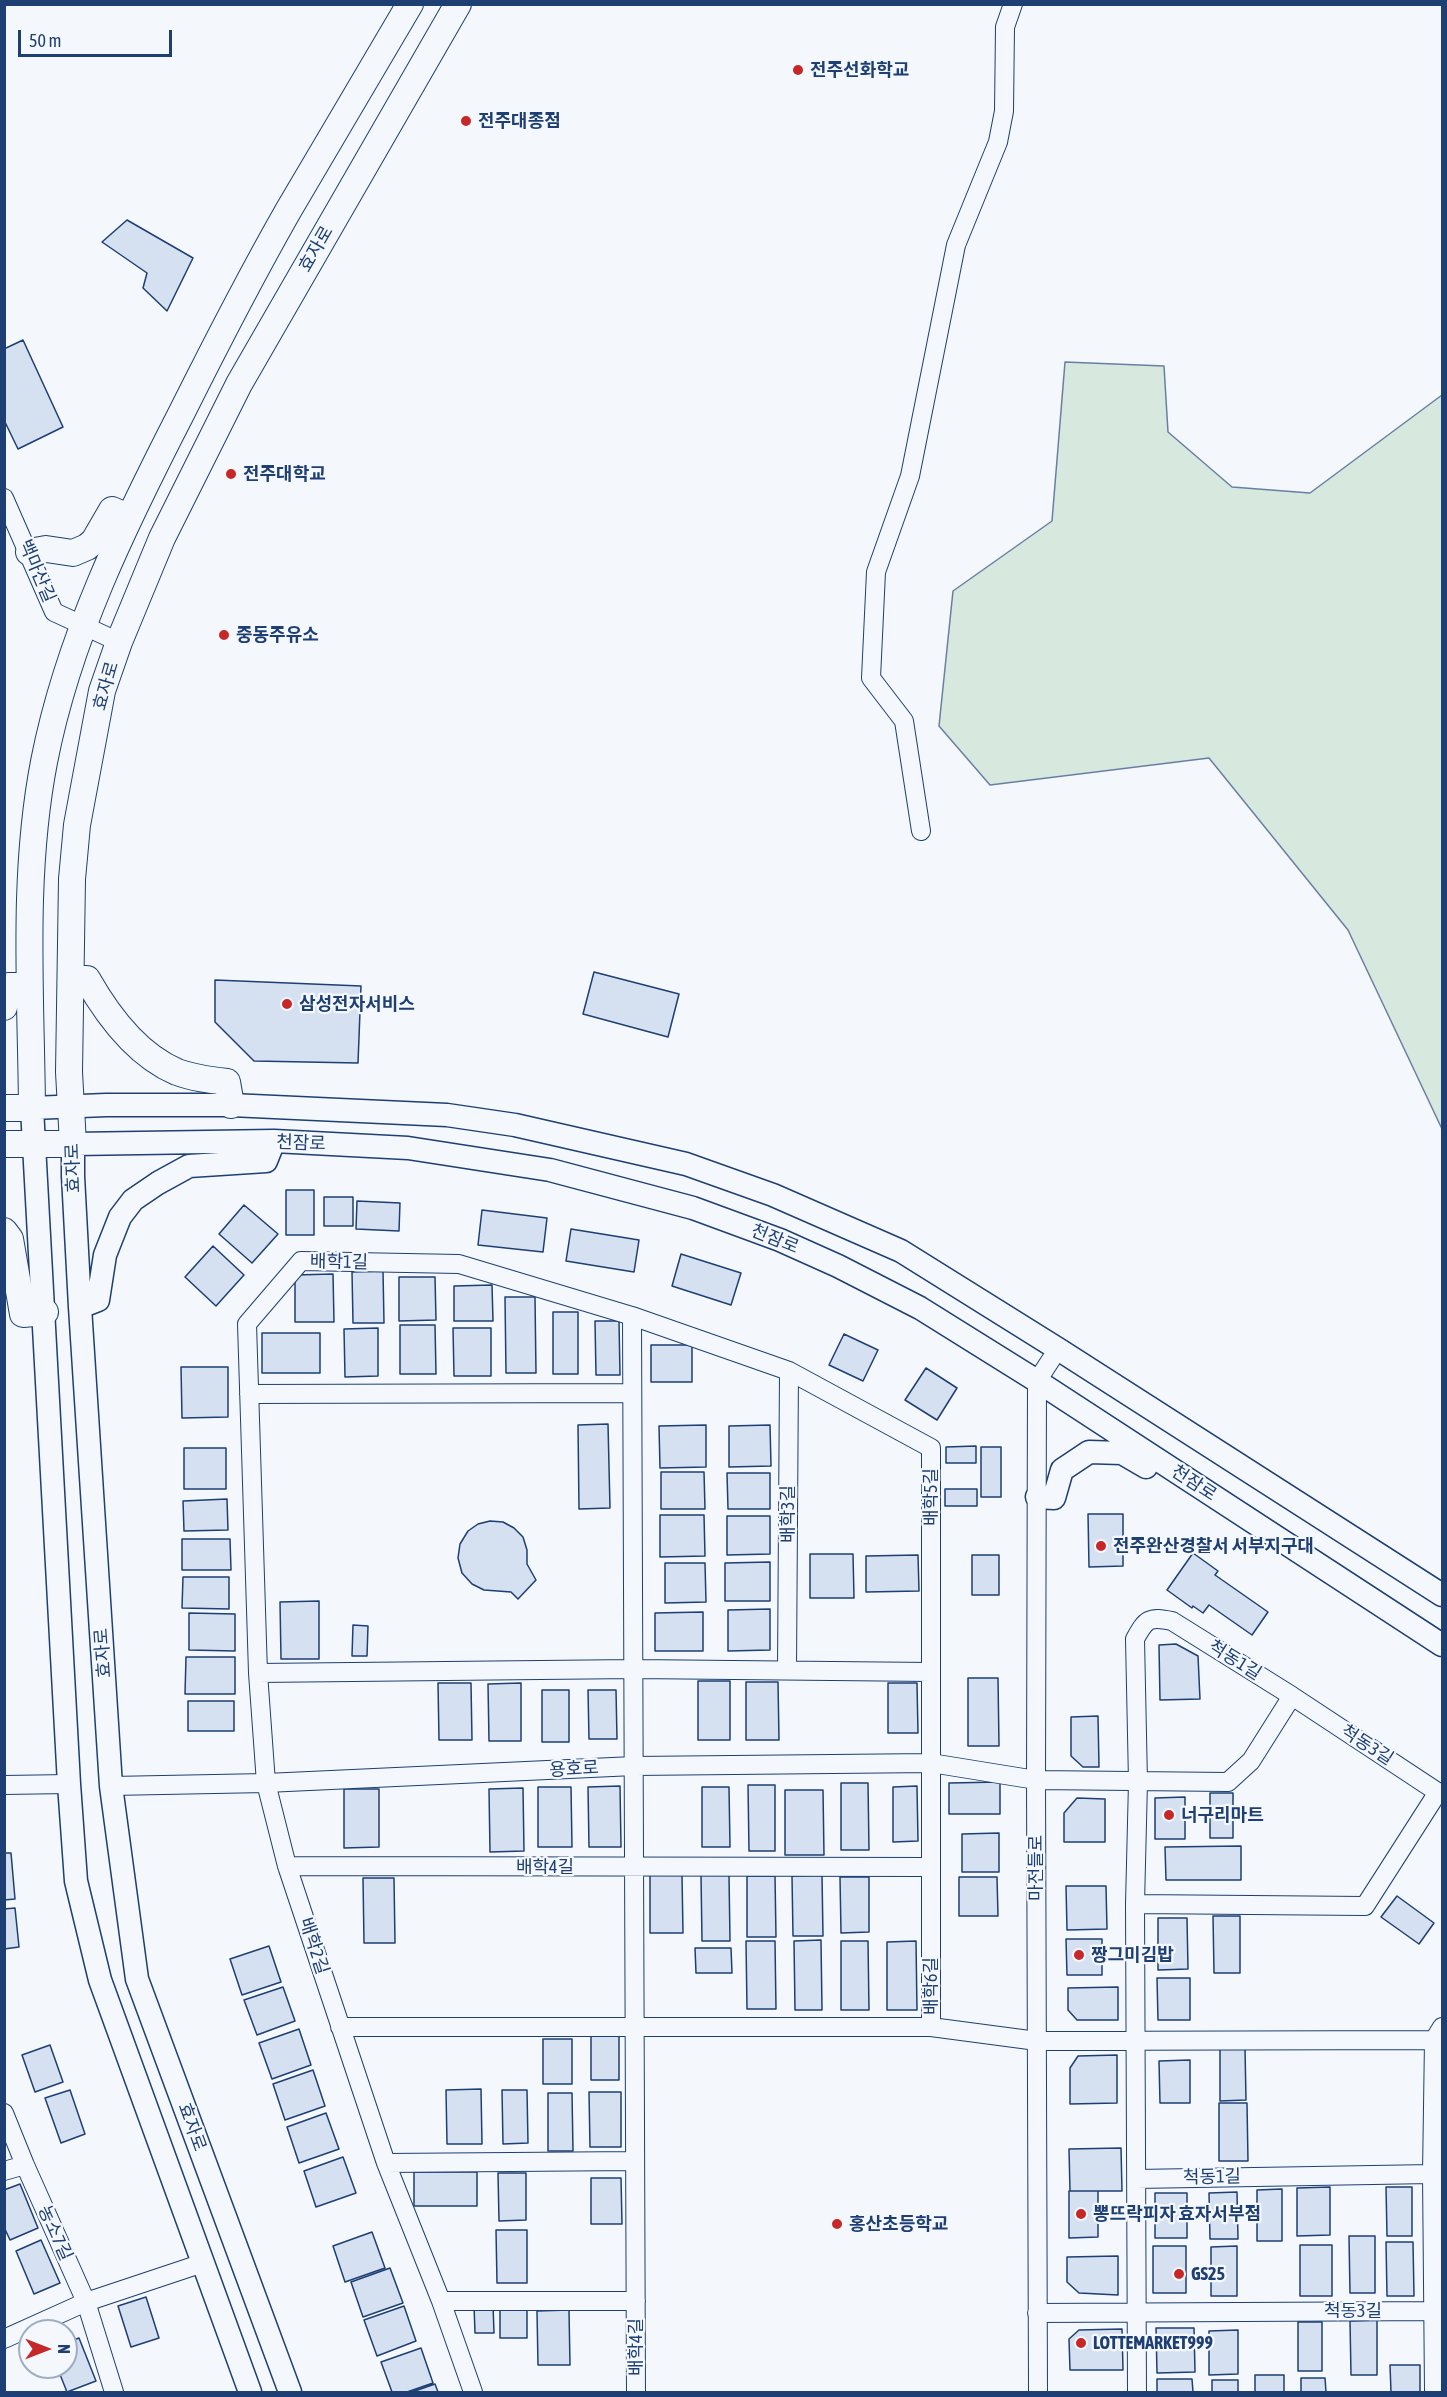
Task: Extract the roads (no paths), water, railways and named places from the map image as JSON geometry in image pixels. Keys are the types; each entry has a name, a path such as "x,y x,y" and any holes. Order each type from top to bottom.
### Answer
{"main road":[{"name":"효자로","path":"32,1108 28,986 32,855 44,764 56,708 83,626 128,517 287,213 410,4"},
{"name":"효자로","path":"73,1144 69,1072 71,902 76,825 102,691 119,642 162,538 239,384 458,4"},
{"path":"29,552 46,549 73,553 94,541 112,510 128,517"},
{"path":"71,979 87,979 104,1009 150,1056 176,1071 227,1082 231,1105"},
{"path":"4,1007 8,986 28,986"},
{"name":"천잠로","path":"4,1108 32,1108"},
{"name":"천잠로","path":"4,1144 73,1144"},
{"path":"4,1231 10,1239 22,1314 45,1312"}],"street":[{"path":"921,831 904,721 871,678 876,572 910,476 956,244 998,142 1005,111 1005,27 1013,4"},
{"name":"백마산길","path":"4,498 54,612 119,642"},
{"name":"천잠로","path":"32,1108 106,1105 231,1105 447,1115 515,1125 686,1164 773,1195 901,1251 1059,1349 1443,1596"},
{"name":"효자로","path":"32,1108 76,1881 100,1980 250,2392"},
{"path":"80,1307 98,1300 105,1255 120,1217 133,1200 189,1166 266,1161 274,1141"},
{"name":"천잠로","path":"73,1144 274,1141 408,1148 550,1170 693,1208 780,1240 838,1266 920,1308 1037,1381 1443,1645"},
{"name":"효자로","path":"73,1144 80,1307 111,1786 137,1979 290,2392"},
{"name":"배학1길","path":"266,1783 258,1673 247,1324 301,1261 459,1264 632,1316"},
{"path":"634,1766 632,1316 789,1371"},
{"path":"1037,1381 1059,1349"},
{"name":"배학3길","path":"787,1670 789,1371"},
{"name":"배학5길","path":"789,1371 931,1448 931,1763"},
{"name":"마전들로","path":"1037,1381 1038,2392"},
{"path":"249,1394 632,1393"},
{"path":"1037,1497 1054,1498 1062,1470 1089,1452 1122,1453 1151,1470 1159,1460"},
{"name":"척동1길","path":"1137,2392 1135,1904 1138,1782 1135,1639 1144,1623 1156,1617 1172,1621 1292,1696"},
{"path":"258,1673 634,1669 931,1672"},
{"path":"1138,1782 1228,1782 1251,1761 1292,1696"},
{"name":"척동3길","path":"1292,1696 1440,1793"},
{"name":"용호로","path":"111,1786 266,1783 634,1766 931,1763 1036,1780 1138,1782"},
{"name":"배학6길","path":"635,2026 931,2027 931,1763"},
{"name":"배학4길","path":"634,1766 636,2392"},
{"name":"배학2길","path":"266,1783 287,1866 386,2163 441,2301 472,2392"},
{"path":"4,1785 69,1784"},
{"path":"1135,1904 1365,1906 1440,1793"},
{"name":"배학4길","path":"287,1866 931,1867"},
{"path":"340,2027 635,2026"},
{"path":"931,2027 1037,2041 1279,2041 1438,2034 1432,2174 1438,2311 1434,2392"},
{"name":"농소7길","path":"4,2112 86,2302 114,2392"},
{"path":"386,2163 635,2161"},
{"path":"4,2171 25,2165"},
{"name":"척동1길","path":"1136,2179 1432,2174"},
{"path":"4,2338 86,2302 203,2263"},
{"name":"배학4길","path":"441,2301 636,2301"},
{"name":"척동3길","path":"1137,2312 1438,2311"},
{"path":"1037,2313 1137,2312"}],"place":[{"name":"전주선화학교","path":"798,70"},
{"name":"전주대종점","path":"466,121"},
{"name":"전주대학교","path":"231,474"},
{"name":"중동주유소","path":"224,635"},
{"name":"삼성전자서비스","path":"287,1004"},
{"name":"전주완산경찰서 서부지구대","path":"1101,1546"},
{"name":"너구리마트","path":"1169,1815"},
{"name":"짱그미김밥","path":"1079,1955"},
{"name":"뽕뜨락피자 효자서부점","path":"1081,2214"},
{"name":"홍산초등학교","path":"837,2224"},
{"name":"GS25","path":"1179,2274"},
{"name":"LOTTEMARKET999","path":"1081,2343"}]}
